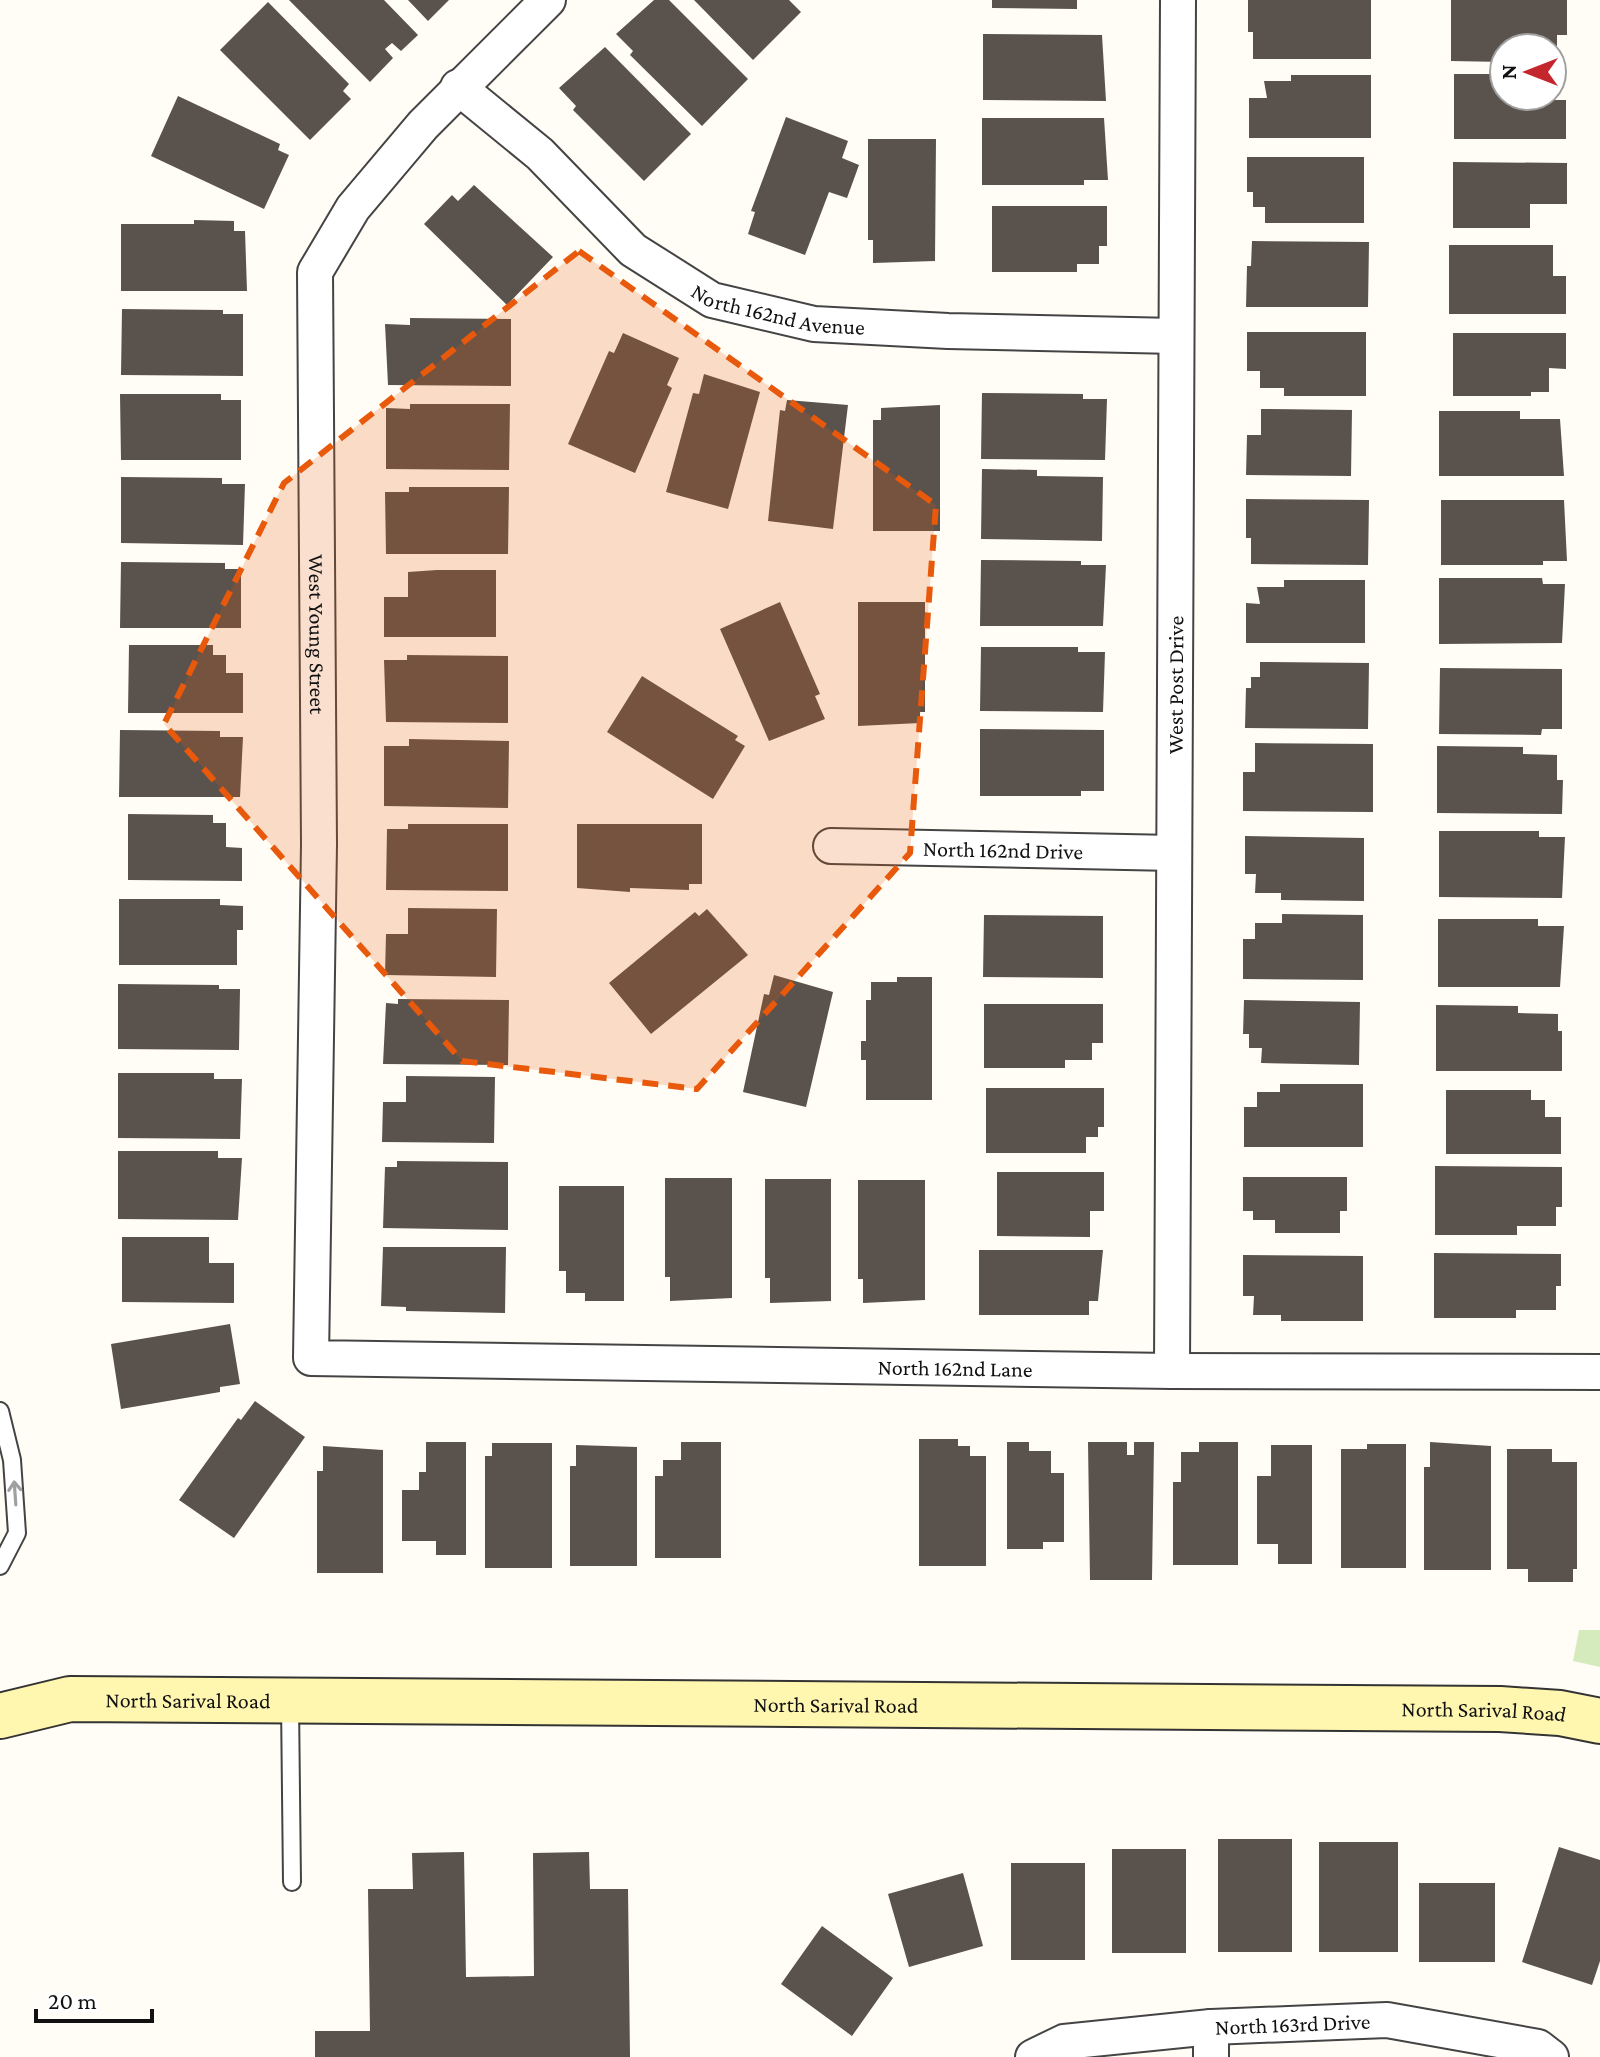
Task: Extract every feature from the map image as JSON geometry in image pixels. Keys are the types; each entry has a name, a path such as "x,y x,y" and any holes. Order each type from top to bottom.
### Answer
{"main road":[{"name":"North Sarival Road","path":"0,1682 70,1699 1500,1709 1560,1713 1600,1721"},
{"name":"North Sarival Road","path":"0,1716 70,1699"}],"street":[{"name":"West Young Street","path":"311,1358 319,844 319,427 315,272 353,208 458,87 548,0"},
{"name":"West Post Drive","path":"1172,1371 1178,0"},
{"name":"North 162nd Avenue","path":"458,87 540,154 633,250 712,300 814,324 948,331 1176,336"},
{"name":"North 162nd Drive","path":"831,846 1174,853"},
{"name":"North 162nd Lane","path":"311,1358 1172,1371 1600,1372"},
{"name":"North 163rd Drive","path":"1033,2057 1064,2042 1211,2042 1387,2020 1538,2047 1551,2057"}],"lane":[{"path":"0,1411 12,1460 17,1533 0,1566"},
{"path":"290,1699 292,1882"}],"highlighted area":[{"path":"579,251 936,505 910,853 697,1089 462,1061 164,724 284,483"}],"green space":[{"path":"1579,1630 1600,1630 1600,1667 1573,1661"}],"building":[{"path":"289,0 384,0 418,35 401,51 392,43 385,49 393,58 370,82"},
{"path":"408,0 449,0 428,21"},
{"path":"654,0 669,0 748,79 702,126 630,55 633,51 616,34"},
{"path":"694,0 789,0 801,12 753,60"},
{"path":"992,0 1077,0 1077,9 992,8"},
{"path":"1248,0 1371,0 1371,59 1253,59 1253,32 1248,32"},
{"path":"1451,0 1567,0 1567,32 1488,32 1488,62 1451,61"},
{"path":"268,2 349,84 343,91 351,99 310,140 220,50"},
{"path":"983,34 1102,35 1106,101 983,100"},
{"path":"605,47 691,134 644,181 573,110 576,106 559,88"},
{"path":"1454,74 1488,74 1488,112 1566,112 1566,139 1454,139"},
{"path":"1291,75 1371,75 1371,138 1249,138 1249,98 1267,98 1264,81 1291,81"},
{"path":"178,96 280,144 278,150 289,155 264,209 151,156"},
{"path":"786,117 848,141 842,158 859,165 847,198 829,192 805,255 748,234 755,212 751,211"},
{"path":"982,118 1104,118 1108,180 1084,180 1084,185 982,185"},
{"path":"868,139 936,139 935,261 873,263 873,240 868,240"},
{"path":"1247,157 1364,157 1364,223 1265,223 1265,207 1253,207 1253,192 1247,192"},
{"path":"1453,162 1567,163 1567,204 1530,204 1530,228 1453,228"},
{"path":"474,185 553,257 507,305 424,224 452,195 458,201"},
{"path":"992,206 1107,206 1107,246 1099,246 1099,264 1077,264 1077,272 992,272"},
{"path":"194,220 234,221 234,231 245,231 247,291 121,291 121,224 194,224"},
{"path":"1252,241 1369,242 1368,307 1246,307 1247,266 1251,266"},
{"path":"1449,245 1553,245 1553,276 1566,276 1566,314 1449,314"},
{"path":"122,309 223,310 223,314 243,314 243,376 121,375"},
{"path":"410,318 511,319 511,386 388,385 385,324 410,325"},
{"path":"1247,332 1366,332 1366,396 1284,396 1284,388 1260,388 1260,371 1247,371"},
{"path":"623,333 679,358 667,385 672,388 635,473 568,444 609,351 614,353"},
{"path":"1453,333 1566,333 1566,369 1549,368 1549,392 1531,392 1531,396 1453,396"},
{"path":"704,374 760,392 728,509 666,492 693,393 699,394"},
{"path":"982,393 1083,394 1083,399 1107,399 1105,460 981,459"},
{"path":"120,394 221,394 221,400 241,400 241,460 121,460"},
{"path":"787,400 848,405 833,529 768,521 780,410 785,411"},
{"path":"410,404 510,404 509,470 386,469 386,408 410,409"},
{"path":"940,405 940,531 873,531 873,420 881,420 881,408"},
{"path":"1261,409 1352,410 1351,476 1246,475 1247,435 1261,435"},
{"path":"1439,411 1520,411 1520,419 1560,419 1564,476 1439,476"},
{"path":"982,469 1037,470 1037,476 1103,477 1102,541 981,539"},
{"path":"121,477 222,478 222,484 245,484 243,545 121,543"},
{"path":"409,487 509,487 508,554 386,554 385,492 409,492"},
{"path":"1246,499 1369,500 1368,565 1251,564 1251,538 1246,538"},
{"path":"1441,500 1564,500 1567,561 1543,561 1543,565 1441,565"},
{"path":"981,560 1081,561 1081,565 1106,565 1103,626 980,626"},
{"path":"121,562 225,563 225,569 241,569 241,628 120,628"},
{"path":"496,570 496,637 384,637 384,597 408,597 408,572"},
{"path":"1439,578 1542,578 1543,584 1565,584 1562,643 1439,644"},
{"path":"1284,580 1365,580 1365,643 1246,643 1246,603 1260,604 1257,587 1284,587"},
{"path":"780,602 820,694 815,696 825,719 769,741 720,629"},
{"path":"858,602 925,602 925,712 920,712 920,723 858,726"},
{"path":"129,645 213,645 213,655 226,655 226,673 243,673 243,713 128,713"},
{"path":"981,647 1078,647 1078,652 1105,652 1103,712 980,711"},
{"path":"407,655 508,656 508,723 386,722 384,660 407,660"},
{"path":"1260,662 1369,663 1368,729 1245,728 1246,688 1251,688 1251,677 1260,677"},
{"path":"1440,668 1562,669 1562,729 1542,729 1541,735 1439,734"},
{"path":"642,676 738,736 735,740 745,746 713,799 607,732"},
{"path":"980,729 1104,730 1104,791 1081,791 1081,796 980,796"},
{"path":"120,730 220,731 220,737 243,737 240,797 119,797"},
{"path":"409,739 509,741 508,808 384,806 384,746 409,746"},
{"path":"1255,743 1373,744 1373,812 1243,811 1243,772 1255,772"},
{"path":"1437,746 1523,747 1523,754 1557,755 1557,780 1563,780 1562,814 1437,813"},
{"path":"128,814 213,815 213,823 226,823 226,847 242,848 242,881 128,880"},
{"path":"408,824 508,824 508,891 386,890 387,829 408,829"},
{"path":"577,824 702,824 702,884 689,884 689,890 630,888 630,892 577,888"},
{"path":"1439,831 1539,831 1539,837 1565,837 1562,898 1439,897"},
{"path":"1245,836 1364,838 1364,901 1281,900 1281,893 1255,893 1256,874 1245,874"},
{"path":"119,899 220,899 220,905 243,906 243,930 237,930 237,965 119,965"},
{"path":"408,908 497,909 496,977 385,975 386,934 408,934"},
{"path":"707,909 748,955 651,1034 609,983 695,912 699,916"},
{"path":"1282,914 1363,915 1363,980 1243,979 1243,939 1255,939 1255,923 1282,923"},
{"path":"984,915 1103,916 1103,978 983,977"},
{"path":"1438,919 1538,919 1538,926 1564,926 1560,987 1438,987"},
{"path":"774,975 833,992 806,1107 743,1092 764,994 769,995"},
{"path":"897,977 932,977 932,1100 866,1100 866,1060 861,1060 861,1041 866,1041 866,1000 871,1000 871,982 897,982"},
{"path":"118,984 219,985 219,989 240,989 239,1050 118,1049"},
{"path":"398,999 509,1000 508,1065 383,1064 386,1003 398,1004"},
{"path":"1244,1000 1360,1002 1359,1065 1261,1063 1262,1048 1249,1048 1249,1034 1243,1034"},
{"path":"984,1004 1103,1004 1103,1043 1092,1043 1092,1060 1065,1060 1065,1068 984,1068"},
{"path":"1436,1005 1518,1006 1518,1013 1558,1014 1558,1031 1562,1031 1562,1071 1436,1071"},
{"path":"118,1073 214,1073 214,1079 242,1079 240,1139 118,1138"},
{"path":"406,1076 495,1077 494,1143 382,1142 383,1102 406,1102"},
{"path":"1280,1084 1363,1084 1363,1147 1244,1147 1244,1107 1257,1107 1257,1092 1280,1092"},
{"path":"986,1088 1104,1088 1104,1127 1098,1127 1098,1137 1086,1137 1086,1153 986,1153"},
{"path":"1446,1090 1531,1090 1531,1100 1545,1100 1545,1117 1561,1117 1561,1154 1446,1154"},
{"path":"118,1151 218,1151 218,1158 242,1158 238,1220 118,1219"},
{"path":"397,1161 508,1162 508,1230 383,1228 385,1167 397,1167"},
{"path":"1435,1166 1562,1167 1562,1207 1556,1207 1556,1226 1517,1226 1517,1235 1435,1235"},
{"path":"997,1172 1104,1172 1104,1211 1090,1211 1090,1237 997,1236"},
{"path":"1243,1177 1347,1177 1347,1211 1340,1211 1340,1233 1275,1233 1275,1220 1253,1220 1253,1211 1243,1211"},
{"path":"665,1178 732,1178 732,1298 670,1301 670,1277 665,1277"},
{"path":"765,1179 831,1179 831,1301 770,1303 770,1278 765,1278"},
{"path":"858,1180 925,1180 925,1300 863,1303 863,1279 858,1279"},
{"path":"559,1186 624,1186 624,1301 585,1301 585,1293 566,1293 566,1271 559,1271"},
{"path":"122,1237 209,1237 209,1263 234,1263 234,1303 122,1302"},
{"path":"383,1247 506,1247 505,1313 406,1311 406,1307 381,1306"},
{"path":"979,1250 1103,1250 1098,1301 1089,1301 1089,1315 979,1315"},
{"path":"1434,1253 1561,1254 1561,1286 1556,1286 1556,1310 1516,1310 1516,1318 1434,1318"},
{"path":"1243,1255 1363,1256 1363,1321 1281,1321 1281,1315 1253,1315 1254,1296 1243,1296"},
{"path":"230,1324 240,1384 220,1387 220,1392 121,1409 111,1344"},
{"path":"255,1401 305,1437 234,1538 179,1500 238,1418 241,1420"},
{"path":"919,1439 958,1439 958,1446 970,1446 970,1456 986,1456 986,1566 919,1566"},
{"path":"426,1442 466,1442 466,1555 436,1555 436,1541 402,1541 402,1490 419,1490 419,1472 426,1472"},
{"path":"681,1442 721,1442 721,1558 655,1558 655,1476 663,1476 663,1460 681,1460"},
{"path":"1007,1442 1029,1442 1029,1451 1051,1451 1051,1473 1064,1473 1064,1542 1043,1542 1043,1549 1007,1549"},
{"path":"1088,1442 1127,1442 1127,1455 1134,1455 1134,1442 1154,1442 1152,1580 1090,1580"},
{"path":"1199,1442 1238,1442 1238,1565 1173,1565 1173,1482 1181,1482 1181,1452 1199,1452"},
{"path":"1430,1442 1491,1446 1491,1570 1424,1570 1424,1467 1430,1467"},
{"path":"492,1443 552,1443 552,1568 485,1568 485,1456 492,1456"},
{"path":"1367,1444 1406,1444 1406,1568 1341,1568 1341,1449 1367,1449"},
{"path":"576,1445 637,1447 637,1566 570,1566 570,1466 576,1466"},
{"path":"1271,1445 1312,1445 1312,1564 1278,1564 1278,1544 1257,1544 1257,1476 1271,1476"},
{"path":"323,1446 383,1450 383,1573 317,1573 317,1471 323,1471"},
{"path":"1507,1449 1552,1449 1552,1462 1577,1462 1577,1569 1573,1569 1573,1582 1528,1582 1528,1569 1507,1569"},
{"path":"1218,1839 1292,1839 1292,1952 1218,1952"},
{"path":"1319,1842 1398,1842 1398,1952 1319,1952"},
{"path":"1559,1847 1600,1860 1600,1961 1592,1985 1522,1962"},
{"path":"1112,1849 1186,1849 1186,1953 1112,1953"},
{"path":"464,1852 466,1977 534,1976 533,1853 589,1852 590,1889 628,1889 630,2057 315,2057 315,2031 370,2031 368,1889 413,1889 412,1853"},
{"path":"1011,1863 1085,1863 1085,1960 1011,1960"},
{"path":"963,1873 983,1946 909,1967 888,1894"},
{"path":"1419,1883 1495,1883 1495,1962 1419,1962"},
{"path":"822,1926 893,1978 852,2036 781,1984"}]}
